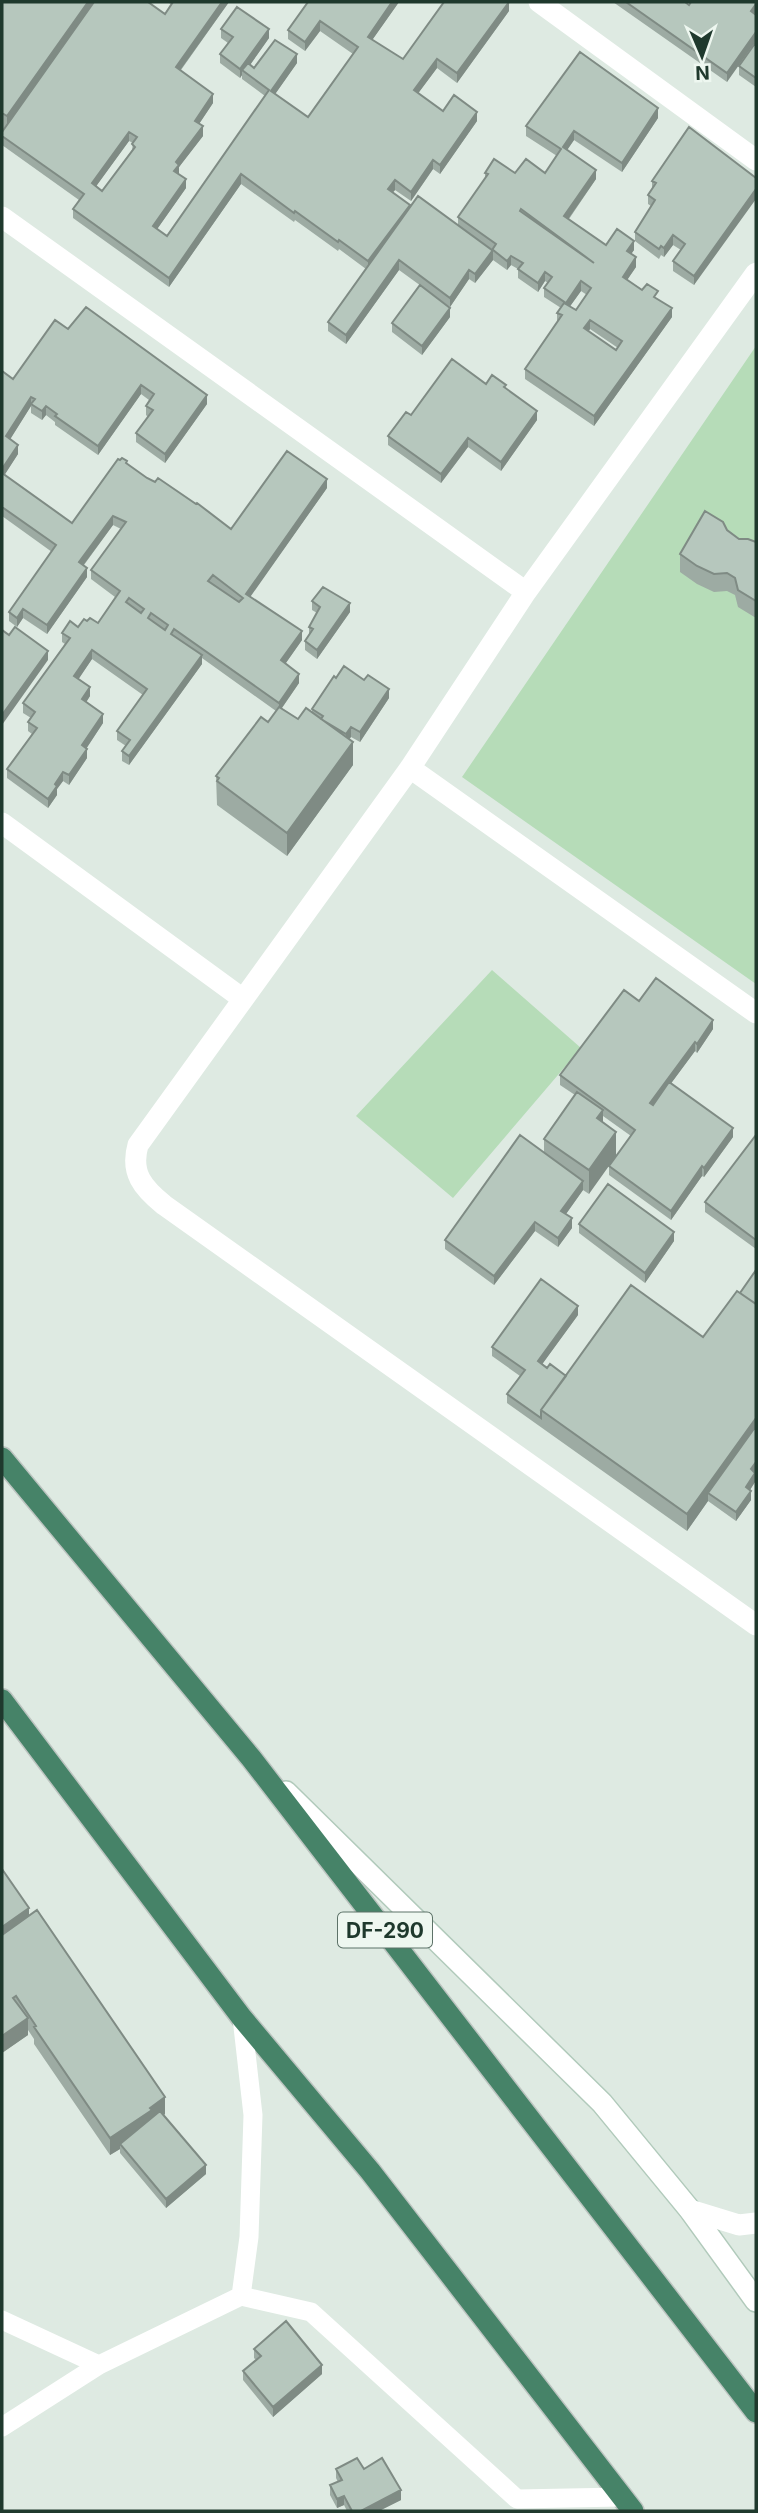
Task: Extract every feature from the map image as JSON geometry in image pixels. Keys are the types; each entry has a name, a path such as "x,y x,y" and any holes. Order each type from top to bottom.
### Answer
{"highway":[{"name":"DF-290","path":"2,1458 251,1758 756,2412"},
{"path":"2,1700 242,2018 370,2171 627,2504"}],"street":[{"path":"540,2 756,160"},
{"path":"2,217 526,592"},
{"path":"756,273 526,592 410,768 138,1145 135,1157 137,1173 145,1190 164,1205 756,1625"},
{"path":"410,768 756,1013"},
{"path":"2,822 243,999"},
{"path":"251,1758 601,2103 691,2210 756,2301"},
{"path":"691,2210 739,2225 756,2224"}],"lane":[{"path":"241,2296 249,2237 253,2115 242,2018"},
{"path":"2,2427 99,2365 241,2296 311,2312 517,2500 627,2504"},
{"path":"2,2320 99,2365"}],"green space":[{"path":"756,346 756,984 462,777"},
{"path":"492,970 581,1048 453,1198 356,1116"}],"building":[{"path":"2,2 88,2 7,116 2,113"},
{"path":"94,2 148,2 165,14 173,2 222,2 176,67 213,94 195,121 203,126 176,162 179,165 174,171 186,179 153,226 167,236 269,90 242,70 248,63 254,68 275,40 297,54 271,91 308,117 358,47 320,21 305,42 288,30 308,2 392,2 368,37 403,59 444,2 509,2 457,73 437,59 414,90 443,111 454,95 477,112 440,165 433,160 411,192 395,180 388,189 410,205 368,261 295,211 294,213 241,174 169,278 73,209 84,194 2,136 2,132","holes":["129,132 137,137 132,144 135,147 102,191 92,183"]},
{"path":"626,2 685,2 689,5 691,2 756,2 751,11 756,15 756,32 727,73"},
{"path":"237,7 269,29 240,69 220,54 233,37 221,29"},
{"path":"756,42 756,78 739,66"},
{"path":"580,52 658,108 622,163 574,131 563,147 596,170 564,216 606,245 617,229 634,241 627,251 636,257 623,277 642,290 647,284 658,291 654,297 672,308 594,416 525,369 562,315 557,313 564,303 576,310 591,288 581,281 566,303 544,288 552,277 545,272 538,283 518,269 523,263 511,256 507,261 493,250 475,274 469,270 450,298 399,260 346,335 328,322 418,196 492,250 496,244 458,217 488,174 485,173 494,159 515,173 526,159 545,173 561,149 526,126","holes":["521,209 594,263 520,211","590,320 622,341 616,350 584,328"]},
{"path":"689,127 756,178 756,189 694,276 673,261 685,244 673,235 664,248 661,246 659,249 635,232 655,200 648,195 656,183 652,181"},
{"path":"420,285 450,308 422,346 392,323"},
{"path":"86,307 207,395 165,454 136,433 153,410 146,406 154,394 141,385 98,446 55,416 57,414 46,406 42,411 31,404 35,399 31,397 6,436 18,445 2,469 2,371 13,379 55,320 68,329"},
{"path":"452,359 486,384 492,375 537,411 501,462 468,438 441,474 388,436 406,412 411,415"},
{"path":"287,451 327,479 246,594 302,631 281,660 299,674 279,703 174,629 171,634 202,655 129,756 122,751 130,740 117,731 147,689 92,650 74,676 90,687 82,699 103,714 82,745 87,749 69,775 63,772 48,799 7,769 37,728 28,722 35,712 23,703 70,638 62,633 70,621 78,627 84,619 87,621 90,618 98,623 120,591 91,570 126,522 113,516 79,562 87,568 47,625 23,609 17,618 9,612 56,545 2,507 2,473 72,523 118,459 122,458 147,478 155,482 158,478 197,503 231,529","holes":["213,575 243,598 239,602 208,581","129,598 144,609 141,613 126,602","151,613 168,625 165,630 148,618"]},
{"path":"705,511 723,522 727,530 739,539 756,542 756,601 738,590 735,578 727,573 714,574 680,554"},
{"path":"323,587 350,603 317,650 305,641 313,629 309,627 320,607 312,601"},
{"path":"15,627 48,651 2,715 2,630 9,635"},
{"path":"344,666 364,680 368,675 389,689 360,732 351,727 346,734 321,719 323,716 312,709"},
{"path":"279,707 298,719 306,708 353,742 287,833 217,781 219,778 216,776 261,717 268,722"},
{"path":"656,978 713,1020 650,1103 653,1105 669,1082 733,1128 671,1211 609,1166 635,1130 560,1075 624,990 639,1001"},
{"path":"577,1092 603,1110 597,1118 616,1132 589,1170 544,1139"},
{"path":"520,1135 583,1181 561,1211 572,1218 558,1238 535,1222 494,1276 445,1240"},
{"path":"756,1135 756,1240 705,1202"},
{"path":"608,1184 674,1232 645,1273 579,1224"},
{"path":"756,1270 756,1304 740,1293"},
{"path":"541,1279 578,1306 538,1361 547,1368 550,1364 566,1376 541,1410 541,1418 507,1394 525,1370 492,1347"},
{"path":"631,1285 703,1337 737,1291 756,1304 756,1418 687,1514 541,1410"},
{"path":"756,1426 756,1462 751,1469 755,1473 746,1487 751,1491 736,1512 708,1493"},
{"path":"2,1869 29,1908 2,1927"},
{"path":"37,1910 165,2097 150,2108 152,2110 110,2138 34,2027 36,2026 16,1996 13,1998 28,2018 2,2036 2,1935"},
{"path":"160,2111 206,2165 166,2199 120,2144"},
{"path":"286,2321 322,2365 273,2407 243,2371 261,2356 254,2349"},
{"path":"357,2458 364,2469 382,2458 401,2490 361,2511 352,2511 344,2496 337,2499 330,2485 342,2480 336,2469"}]}
